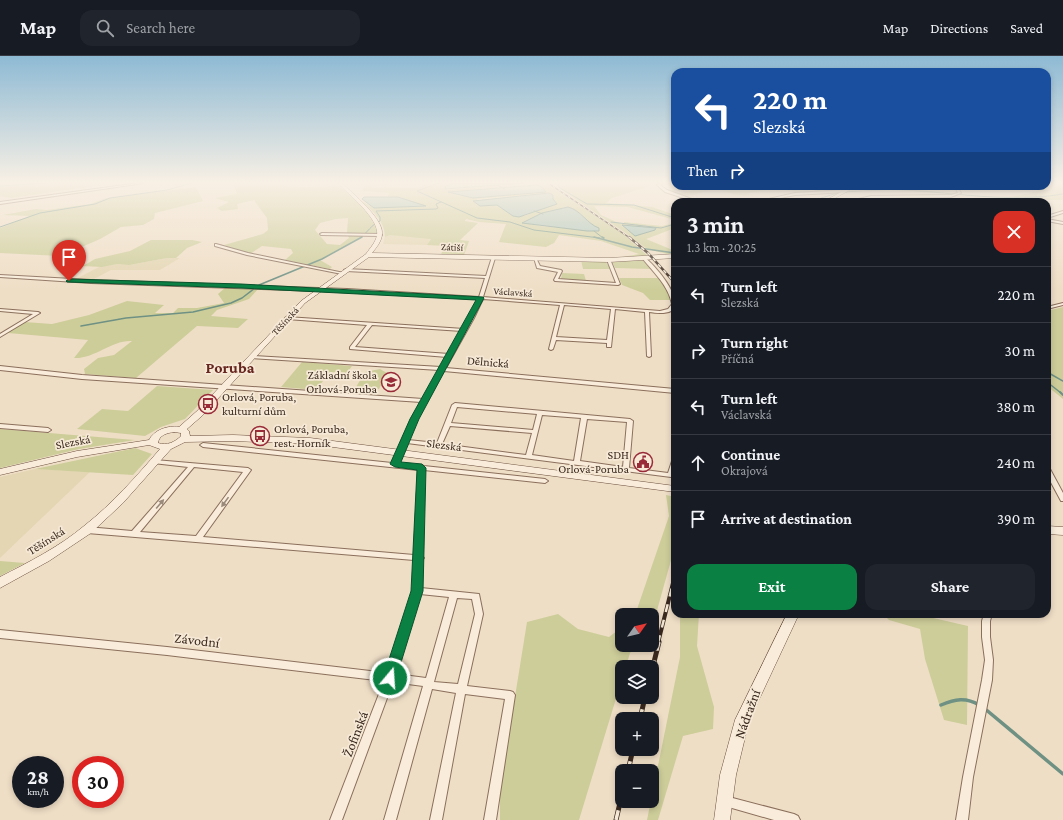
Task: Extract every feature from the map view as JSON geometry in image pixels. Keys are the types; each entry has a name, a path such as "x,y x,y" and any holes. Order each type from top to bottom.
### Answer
{"street":[{"path":"322,234 380,235 378,225 374,219"},
{"path":"1051,219 1063,223"},
{"name":"Těšínská","path":"183,434 288,318 318,289 368,255 376,244 380,235"},
{"path":"216,245 247,254 344,271 487,277"},
{"name":"Zátiší","path":"368,255 609,260 671,256"},
{"path":"395,464 401,453 404,441 424,401 441,369 465,330 481,298 493,258"},
{"name":"Václavská","path":"644,258 666,284 671,295"},
{"path":"535,259 538,266 560,271 556,280 618,284 609,260"},
{"name":"Václavská","path":"0,276 82,282 318,289 481,298 666,312 671,308"},
{"path":"551,349 562,304"},
{"path":"1051,307 1063,304"},
{"path":"553,338 609,344 613,308"},
{"path":"0,310 38,313 0,336"},
{"path":"648,311 649,356"},
{"path":"288,318 465,330"},
{"path":"370,324 352,348 450,356"},
{"name":"Dělnická","path":"252,357 441,369 671,391"},
{"path":"0,368 82,377 424,401"},
{"path":"439,444 456,405 630,421 626,468"},
{"path":"529,456 540,413"},
{"path":"577,462 584,417"},
{"path":"448,424 535,432"},
{"path":"0,426 48,430"},
{"name":"Slezská","path":"0,472 77,454 153,442 156,436 164,431 174,429 183,434 233,438 310,441 671,488"},
{"path":"153,442 156,446 168,446 183,434"},
{"name":"Slezská","path":"404,441 439,444 671,475"},
{"name":"Slezská","path":"202,445 395,464 545,481"},
{"name":"Těšínská","path":"0,582 41,561 87,530 113,506 168,446"},
{"path":"154,462 248,470 198,539"},
{"path":"135,533 192,466"},
{"name":"Žofinská","path":"336,820 390,678 417,591 420,558 422,468"},
{"path":"1051,476 1063,499"},
{"path":"87,530 420,558"},
{"path":"1051,530 1063,531"},
{"path":"417,591 476,596 479,614 461,690 436,820"},
{"path":"390,820 454,594"},
{"name":"Nádražní","path":"722,820 728,775 742,720 791,618"},
{"path":"962,820 968,777 990,660 986,637 987,618"},
{"name":"Závodní","path":"0,634 159,650 424,682 461,690 510,695 490,820"},
{"path":"725,801 794,820"}],"shaded area":[{"path":"531,219 586,219 599,228 599,231 587,231 522,223"},
{"path":"622,225 656,228 655,230 635,236"},
{"path":"390,235 423,237 431,239 427,245 383,244 385,237"},
{"path":"167,258 180,258 160,270 111,270 92,280 74,280 99,267 117,264 129,265"},
{"path":"35,469 90,472 0,558 0,477"}],"green space":[{"path":"23,219 154,219 143,225 121,227 100,239 61,256 0,253 0,228"},
{"path":"267,219 340,219 320,223 315,230 327,244 340,245 349,238 347,233 348,219 371,219 378,234 364,236 320,260 332,267 330,269 285,260 293,253 291,249 262,246 250,254 224,245 263,234 268,230"},
{"path":"379,219 530,219 523,222 540,226 596,231 586,219 600,219 623,234 649,257 617,258 639,254 601,241 559,235 554,243 546,247 499,242 506,224 479,222 466,219 465,221 478,223 460,240 469,241 464,255 441,254 446,246 427,245 431,239 390,235 385,237 383,225"},
{"path":"604,219 609,219 621,224 624,224 624,222 662,226 671,224 671,230 646,239 671,249 671,254 647,249","holes":["627,225 654,228 635,236 622,226"]},
{"path":"151,240 192,240 202,242 187,248 176,258 167,258 129,265 117,264 102,267 83,266 95,259 130,251"},
{"path":"643,259 652,269 615,268 612,261"},
{"path":"581,260 605,261 611,269 583,269"},
{"path":"562,273 584,274 586,281 561,279"},
{"path":"619,278 660,278 671,295 671,300 650,300 643,293 622,285"},
{"path":"226,287 259,288 249,299 217,310 211,316 248,319 238,328 197,326 136,378 85,374 84,369 98,358 114,355 132,341 117,343 89,356 74,358 88,340 8,333 25,322 52,324 89,315 127,301 164,305 155,313 173,313 178,308 197,308 224,303 218,294"},
{"path":"1063,307 1063,399 1051,389 1051,310"},
{"path":"302,362 352,366 347,373 330,372 316,390 281,387"},
{"path":"380,369 387,373 379,389 367,392 357,389 356,387 365,372"},
{"path":"157,386 213,390 185,419 161,427 145,436 77,429 102,409 128,411"},
{"path":"0,429 135,440 79,449 0,468"},
{"path":"135,448 152,454 133,475 35,469"},
{"path":"666,495 671,496 671,560 658,608 637,608 669,516"},
{"path":"0,561 25,563 0,576"},
{"path":"558,614 578,629 609,637 615,632 615,652 631,652 628,660 615,660 615,702 579,820 500,820 500,790 527,622"},
{"path":"680,618 699,618 697,646 714,707 713,729 683,736 658,820 647,820 649,808 659,808 658,764 680,657"},
{"path":"887,618 933,618 968,626 967,725 944,720 925,659 920,629 889,620"}],"waterway":[{"path":"0,227 24,219"},
{"path":"360,238 374,224 380,221 380,219"},
{"path":"482,219 510,222 534,230 596,238"},
{"path":"611,222 661,228 671,225"},
{"path":"594,231 603,238"},
{"path":"81,326 126,318 193,312 231,303 242,298 259,285 322,259 362,237"},
{"path":"596,238 600,238"},
{"path":"596,238 632,247 671,252"},
{"path":"1051,374 1063,381"},
{"path":"1051,385 1061,393"},
{"path":"941,705 951,701 960,700 974,702 979,705"},
{"path":"984,708 1063,774"}],"railway":[{"path":"601,219 630,238"},
{"path":"629,237 648,253 671,279"},
{"path":"659,639 671,591"},
{"path":"654,660 656,652"},
{"path":"642,712 643,704"},
{"path":"630,764 631,756"},
{"path":"616,820 619,808"}],"place":[{"name":"Základní škola Orlová-Poruba","path":"391,382"},
{"name":"Orlová, Poruba, kulturní dům","path":"208,404"},
{"name":"Orlová, Poruba, rest. Horník","path":"260,436"},
{"name":"SDH Orlová-Poruba","path":"643,462"}],"district":[{"name":"Poruba","path":"230,367"}],"route":[{"path":"69,281 318,289 481,298 472,318 441,369 414,419 404,441 401,453 395,464 422,468 420,558 417,591 390,678"}]}
